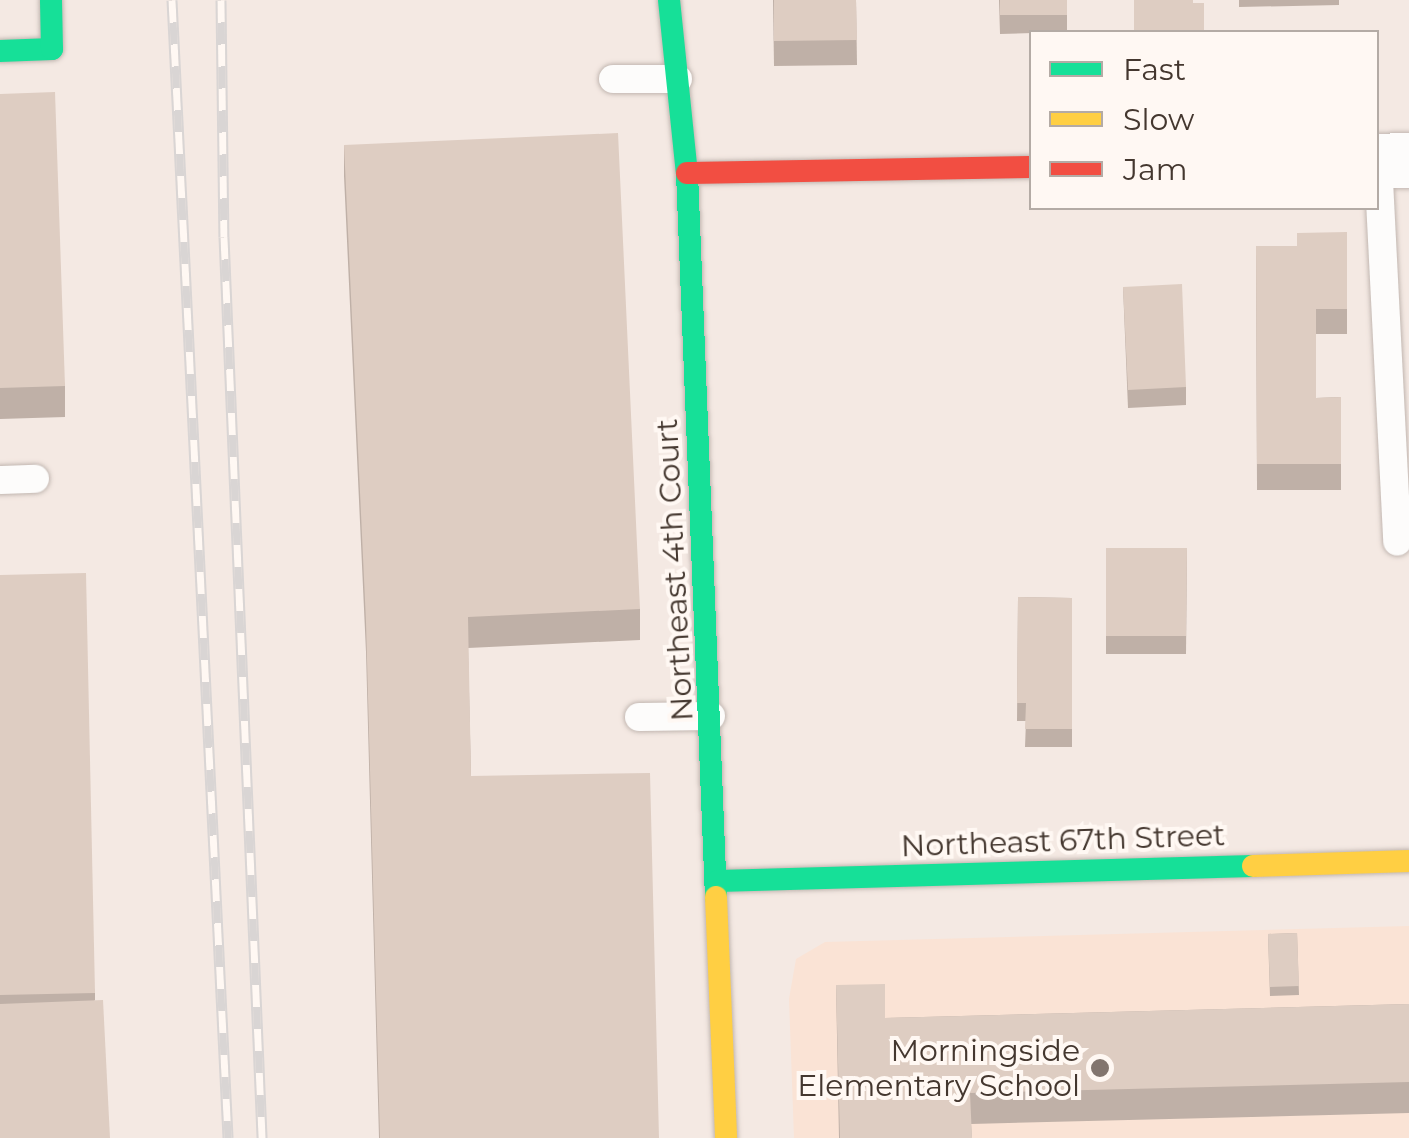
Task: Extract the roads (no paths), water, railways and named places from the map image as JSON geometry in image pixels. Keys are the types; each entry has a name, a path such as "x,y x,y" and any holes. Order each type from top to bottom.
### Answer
{"street":[{"path":"0,51 52,50 50,0"},
{"name":"Northeast 4th Court","path":"669,0 687,173 726,1138"},
{"path":"687,173 1029,168"},
{"name":"Northeast 67th Street","path":"718,881 1409,861"}],"lane":[{"path":"613,79 678,79"},
{"path":"1388,161 1397,542"},
{"path":"0,480 35,479"},
{"path":"639,716 711,716"}],"railway":[{"path":"172,0 228,1138"},
{"path":"221,0 224,237 262,1138"}],"place":[{"name":"Morningside Elementary School","path":"1100,1068"}]}
